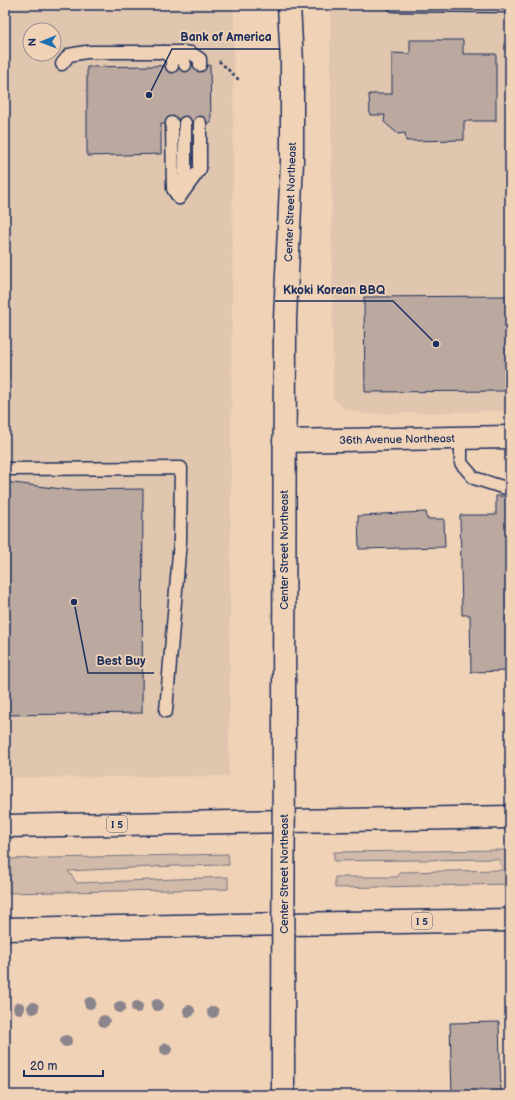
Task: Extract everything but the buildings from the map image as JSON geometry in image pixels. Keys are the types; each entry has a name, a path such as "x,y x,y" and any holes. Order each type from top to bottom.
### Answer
{"main road":[{"name":"Center Street Northeast","path":"283,1095 285,319 292,154 292,63 289,5"},
{"name":"36th Avenue Northeast","path":"284,441 510,437"},
{"name":"I 5","path":"5,826 510,817"},
{"name":"I 5","path":"5,929 510,920"}],"lane":[{"path":"394,5 510,6"},
{"path":"62,64 69,55 86,52 182,52 191,53 200,59 200,65"},
{"path":"163,52 172,58 172,66"},
{"path":"182,52 185,66"},
{"path":"172,123 173,189 179,198"},
{"path":"179,198 185,175 185,123"},
{"path":"179,198 200,169 200,123"},
{"path":"461,438 461,463 474,478 510,488"},
{"path":"5,469 181,468 180,541 166,711"}],"shaded area":[{"path":"5,5 234,5 229,776 5,778"},
{"path":"330,5 510,5 510,406 503,411 364,414 343,408 333,398"},
{"path":"510,850 510,884 335,888 335,877 397,877 399,872 503,870 498,859 334,861 334,852"},
{"path":"228,854 229,865 68,871 77,883 228,877 228,889 5,893 5,859"}],"place":[{"name":"Bank of America","path":"149,95"},
{"name":"Kkoki Korean BBQ","path":"436,344"},
{"name":"Best Buy","path":"74,602"}]}
